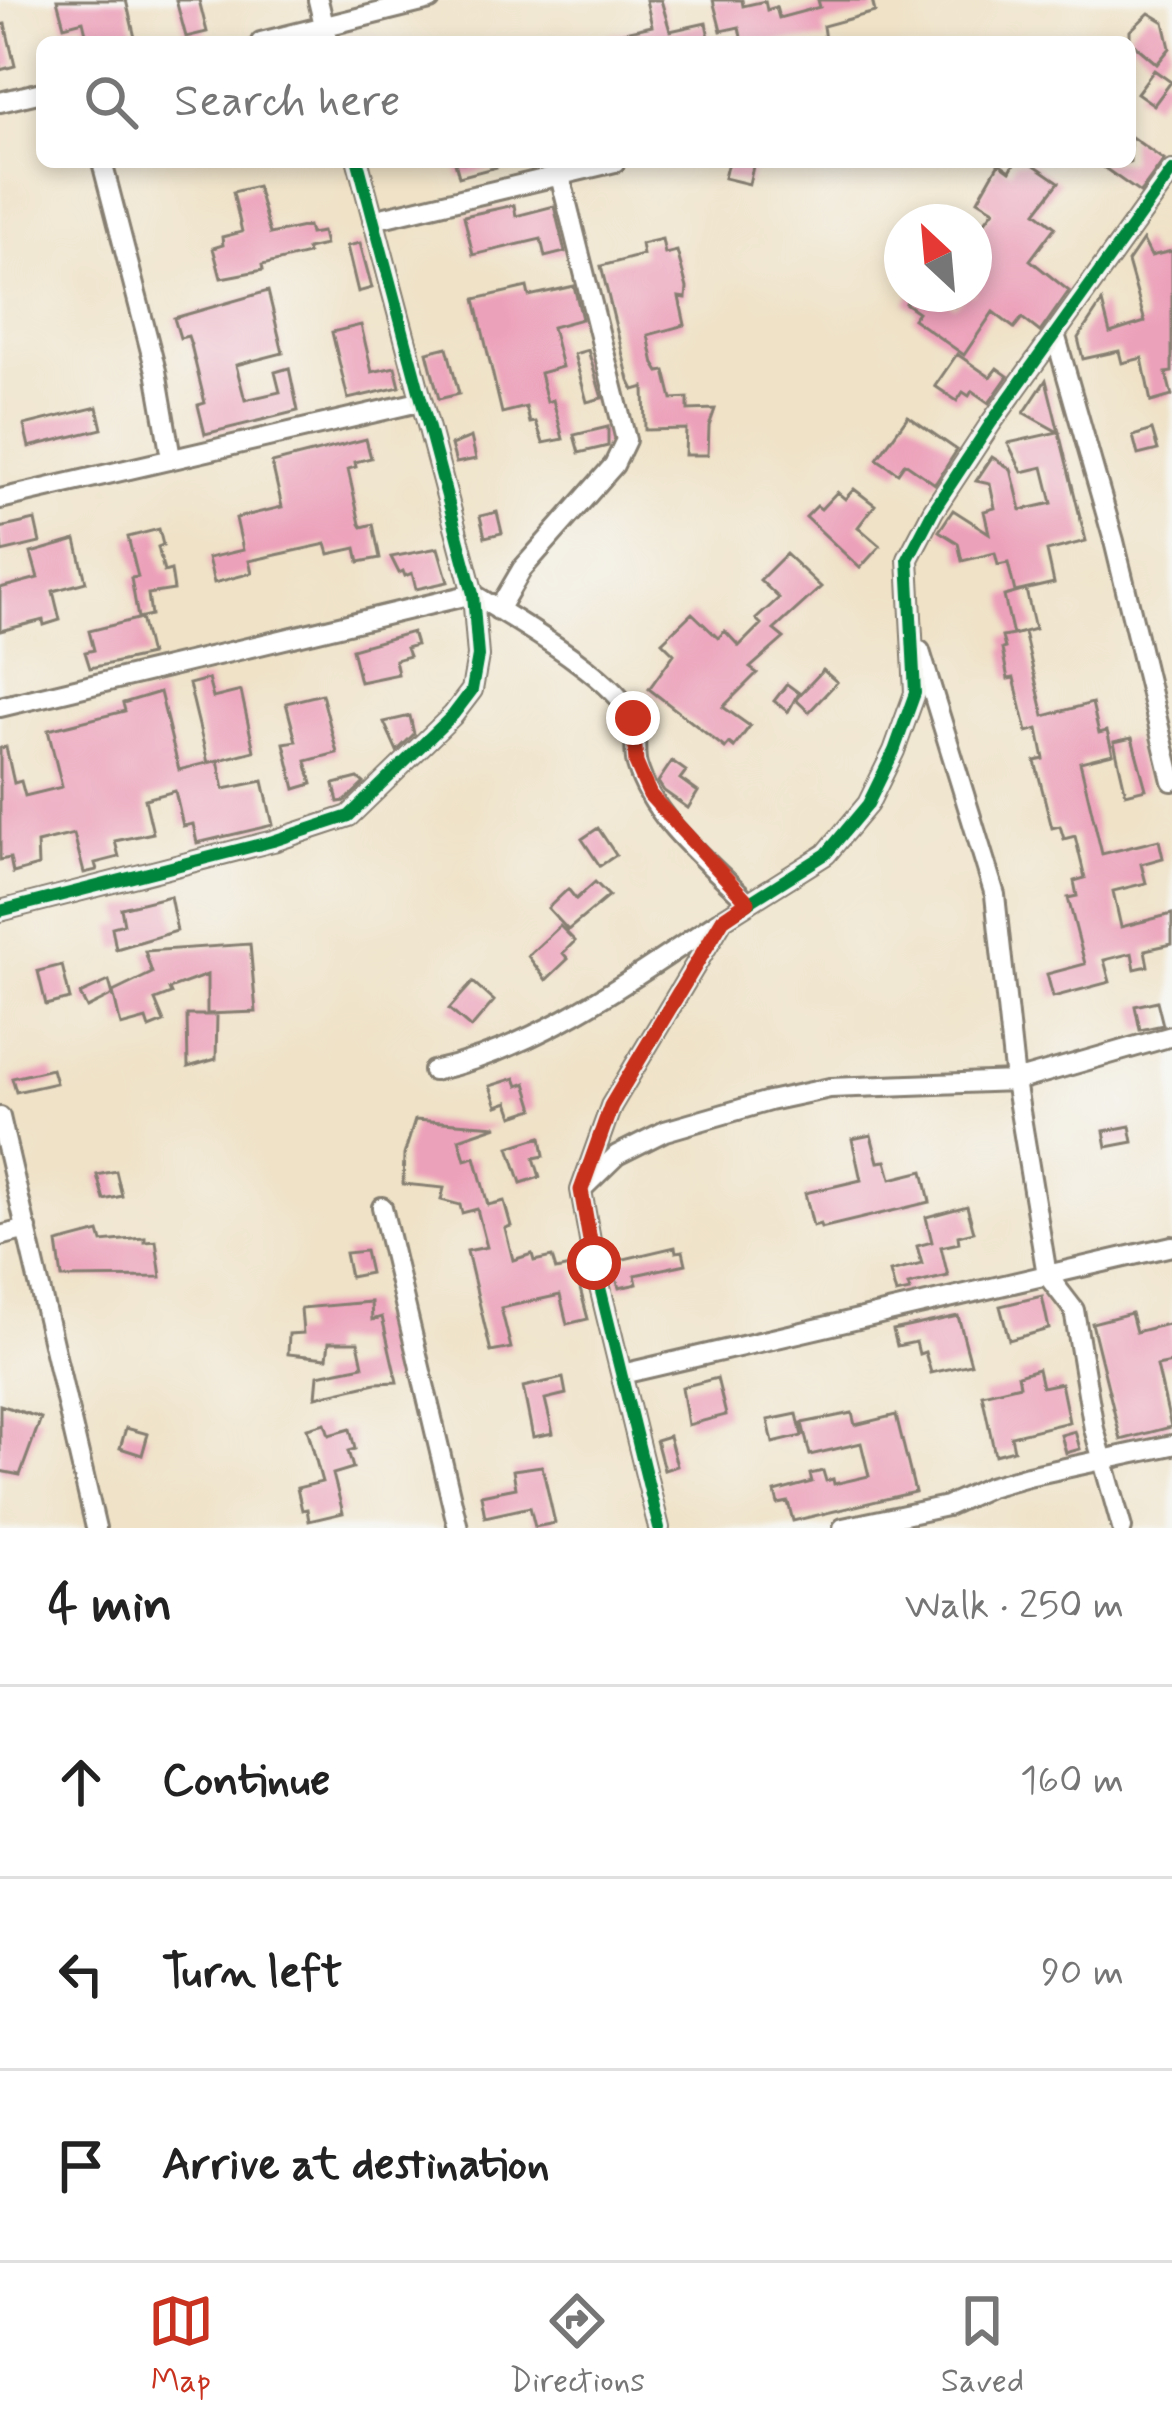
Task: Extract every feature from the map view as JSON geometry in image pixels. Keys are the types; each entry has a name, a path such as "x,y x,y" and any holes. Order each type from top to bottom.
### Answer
{"street":[{"path":"318,0 326,35 430,0"},
{"path":"0,102 36,93"},
{"path":"104,168 156,371 171,458"},
{"path":"0,910 273,841 349,816 453,715 472,690 478,656 473,594 360,168"},
{"path":"373,220 591,168"},
{"path":"433,1071 508,1049 546,1030 826,854 868,804 915,692 908,560 916,543 968,458 1172,171"},
{"path":"498,610 522,569 614,465 626,440 560,176"},
{"path":"1055,334 1169,747 1172,781"},
{"path":"0,499 419,402"},
{"path":"0,707 473,594 608,686 633,718 636,763 650,795 748,902"},
{"path":"909,616 995,895 1015,1081 1047,1275 1074,1310 1101,1461 1122,1528"},
{"path":"659,1528 581,1190 611,1106 723,919"},
{"path":"581,1190 617,1155 665,1130 770,1101 830,1088 1015,1081 1172,1036"},
{"path":"0,1117 96,1528"},
{"path":"382,1208 458,1528"},
{"path":"0,1235 27,1229"},
{"path":"622,1374 1172,1246"},
{"path":"843,1528 947,1506 989,1487 1172,1444"}],"building":[{"path":"57,0 126,0 135,36 87,36 83,21 64,26"},
{"path":"176,0 199,0 207,32 186,36"},
{"path":"646,0 661,0 670,31 706,23 709,36 606,36 652,26"},
{"path":"713,0 742,0 743,6 765,1 767,10 776,7 779,18 820,7 818,0 872,0 875,12 823,26 824,36 741,36 739,27 721,31"},
{"path":"1149,13 1164,22 1170,48 1157,64 1136,46 1136,36 1130,36"},
{"path":"5,24 15,66 0,70 0,25"},
{"path":"1154,70 1171,82 1154,105 1137,93"},
{"path":"1136,140 1164,160 1140,193 1105,168 1136,168"},
{"path":"457,168 493,168 459,177"},
{"path":"726,168 753,168 749,184 724,178"},
{"path":"996,168 1039,168 1059,182 1036,212 1055,227 1030,260 1069,291 1040,332 1022,318 1014,328 993,312 964,355 913,319 918,312 992,312 994,210 992,204 978,200"},
{"path":"257,186 270,234 308,226 310,234 322,232 325,245 262,265 263,270 221,278 213,248 223,245 222,237 242,232 233,192"},
{"path":"514,205 516,216 554,206 565,252 545,257 541,239 473,255 464,216"},
{"path":"662,239 665,254 677,251 687,288 686,298 679,297 685,325 648,335 654,364 659,372 665,371 672,399 688,398 688,410 715,409 708,455 685,455 686,429 645,430 644,387 634,390 629,380 601,266 643,255 641,244"},
{"path":"1143,240 1151,256 1172,251 1172,372 1166,373 1172,396 1151,402 1142,358 1122,363 1119,351 1083,359 1078,338 1102,302 1110,333 1145,322 1128,262"},
{"path":"360,243 372,288 358,292 347,246"},
{"path":"574,286 582,319 552,327 562,367 540,373 563,439 543,443 526,407 502,413 475,299 527,287 529,296"},
{"path":"268,291 283,353 236,365 245,400 280,392 275,372 289,368 298,411 205,434 198,405 205,403 191,345 188,336 180,338 174,318"},
{"path":"361,325 372,372 395,367 400,387 348,399 332,332"},
{"path":"447,347 459,394 439,399 427,352"},
{"path":"588,350 602,398 587,402 574,354"},
{"path":"957,354 990,377 997,368 1008,376 989,403 972,391 969,396 963,392 957,401 935,386"},
{"path":"1046,380 1086,541 1047,551 1054,583 1015,592 1008,563 998,565 995,553 962,561 958,543 939,531 953,510 989,533 984,511 995,508 990,484 976,481 992,457 1011,469 1021,510 1052,503 1043,467 1022,472 1008,443 1058,432 1024,413"},
{"path":"97,407 102,429 29,447 24,425"},
{"path":"908,416 957,450 935,484 905,463 898,473 877,459"},
{"path":"608,427 608,446 579,453 574,435"},
{"path":"1152,430 1158,450 1138,455 1133,436"},
{"path":"471,437 476,459 456,463 451,445"},
{"path":"366,439 371,458 348,469 360,524 373,524 380,558 359,562 356,548 329,554 326,544 249,561 252,573 214,583 208,558 243,550 236,518 282,507 272,463"},
{"path":"854,489 875,505 858,527 880,546 860,568 806,517 837,492 845,499"},
{"path":"497,512 502,533 485,537 480,516"},
{"path":"35,520 40,543 2,552 0,528"},
{"path":"159,529 164,572 171,570 174,590 148,594 151,615 138,618 131,578 138,577 128,537"},
{"path":"76,540 86,582 53,591 60,620 0,631 0,588 38,578 31,553"},
{"path":"438,548 448,582 416,589 412,573 399,573 391,557"},
{"path":"786,554 821,587 774,630 784,638 750,668 757,673 723,707 750,726 734,747 729,743 725,748 649,689 674,654 662,642 692,613 718,638 725,631 739,646 761,624 756,619 779,598 760,580"},
{"path":"1026,590 1035,629 1024,632 1044,716 1092,703 1099,733 1107,731 1113,754 1080,762 1102,854 1159,840 1163,858 1141,864 1146,883 1113,891 1121,927 1172,914 1172,944 1145,950 1148,966 1135,969 1132,953 1104,960 1110,982 1053,997 1047,974 1085,964 1068,898 1077,896 1074,881 1085,878 1075,836 1064,839 1060,826 1052,828 1035,761 1044,759 1038,729 1027,732 1014,678 1008,679 1002,637 1013,635 1004,596"},
{"path":"141,618 150,655 90,668 85,652 94,650 89,631"},
{"path":"412,632 416,645 406,648 409,656 395,660 398,674 360,682 352,649"},
{"path":"823,670 837,682 809,712 795,699 788,712 774,701 787,684 799,693 796,699"},
{"path":"208,679 213,698 241,691 254,751 208,763 189,684"},
{"path":"160,692 179,770 218,760 224,789 263,781 273,825 197,843 193,824 183,826 175,791 145,799 153,833 115,841 119,857 95,863 97,870 84,873 74,834 37,843 38,866 13,873 10,858 0,860 0,748 6,747 14,783 21,781 25,796 62,787 48,730 125,711 123,703"},
{"path":"322,694 337,753 306,761 312,784 295,789 284,743 296,741 286,703"},
{"path":"410,716 414,734 397,751 384,722"},
{"path":"1132,738 1146,789 1126,794 1114,742"},
{"path":"672,761 686,771 680,779 698,792 688,808 658,782"},
{"path":"358,778 364,783 338,802 334,784"},
{"path":"598,828 616,855 600,866 582,839"},
{"path":"595,882 609,896 568,930 548,908 568,889 576,899"},
{"path":"170,896 177,931 116,949 112,927 124,924 121,908"},
{"path":"560,926 575,941 563,953 568,959 546,980 528,956"},
{"path":"250,944 256,1012 207,1014 207,975 169,989 171,994 155,1000 164,1022 149,1028 146,1019 121,1026 113,992 152,973 145,951"},
{"path":"62,965 70,999 46,1005 38,971"},
{"path":"109,981 113,995 87,1008 80,994"},
{"path":"473,982 494,1001 471,1028 449,1009"},
{"path":"1157,1001 1163,1025 1140,1030 1135,1006"},
{"path":"187,1015 217,1015 216,1059 188,1067"},
{"path":"52,1069 56,1083 16,1092 12,1078"},
{"path":"515,1078 518,1086 526,1083 534,1109 513,1116 508,1102 497,1106 490,1086"},
{"path":"415,1120 497,1126 459,1139 465,1160 475,1157 488,1205 504,1201 513,1260 532,1254 534,1261 552,1257 556,1270 574,1266 588,1319 567,1324 560,1295 501,1308 511,1348 491,1352 467,1251 487,1247 477,1209 462,1213 460,1205 441,1200 444,1188 403,1184 404,1155"},
{"path":"1130,1126 1133,1142 1107,1147 1104,1131"},
{"path":"871,1135 878,1162 886,1161 891,1179 923,1171 930,1202 813,1226 805,1193 861,1180 852,1139"},
{"path":"541,1137 544,1156 534,1158 540,1177 521,1183 509,1147"},
{"path":"116,1171 122,1196 104,1200 97,1175"},
{"path":"967,1206 974,1232 958,1236 959,1243 941,1247 948,1276 908,1285 910,1291 896,1294 890,1272 922,1264 917,1246 932,1242 926,1217"},
{"path":"99,1232 102,1242 156,1241 161,1277 62,1278 57,1243"},
{"path":"675,1247 676,1252 683,1251 686,1264 635,1275 637,1284 619,1288 611,1262"},
{"path":"365,1251 370,1273 350,1277 345,1253"},
{"path":"1042,1296 1049,1329 1009,1340 1000,1306"},
{"path":"371,1302 372,1320 382,1317 397,1382 316,1397 318,1375 363,1366 358,1342 329,1342 327,1358 288,1354 289,1334 303,1333 301,1308"},
{"path":"1131,1313 1136,1332 1172,1323 1172,1363 1157,1366 1171,1427 1121,1440 1092,1323"},
{"path":"958,1316 971,1364 931,1373 925,1352 919,1354 916,1342 897,1346 893,1330"},
{"path":"1038,1369 1042,1387 1061,1383 1069,1422 1011,1436 1014,1450 995,1455 982,1394 1020,1385 1018,1375"},
{"path":"563,1378 566,1394 545,1399 553,1433 533,1437 523,1387"},
{"path":"717,1378 726,1415 688,1425 682,1387"},
{"path":"0,1405 41,1418 20,1475 0,1471"},
{"path":"852,1413 855,1425 896,1415 915,1492 793,1521 788,1502 778,1504 775,1492 812,1482 810,1474 823,1471 826,1481 833,1479 834,1484 869,1476 861,1443 810,1455 802,1423"},
{"path":"797,1414 802,1436 773,1443 768,1420"},
{"path":"325,1423 329,1435 350,1429 355,1449 348,1451 353,1468 333,1474 343,1513 309,1521 297,1488 322,1482 307,1428"},
{"path":"126,1428 148,1434 142,1455 120,1448"},
{"path":"1075,1431 1080,1449 1066,1453 1061,1435"},
{"path":"669,1436 677,1466 664,1470 656,1440"},
{"path":"542,1466 555,1523 535,1527 530,1507 485,1517 481,1495 516,1488 513,1470"}],"cycle path":[{"path":"0,911 273,841 349,816 453,715 472,690 478,656 473,594 360,168"},
{"path":"659,1528 594,1263 581,1190 611,1106 723,919 826,854 868,804 915,693 908,559 933,511 991,423 1172,171"}],"route":[{"path":"594,1263 581,1190 611,1106 723,919 748,902 650,795 636,763 633,718"}]}
